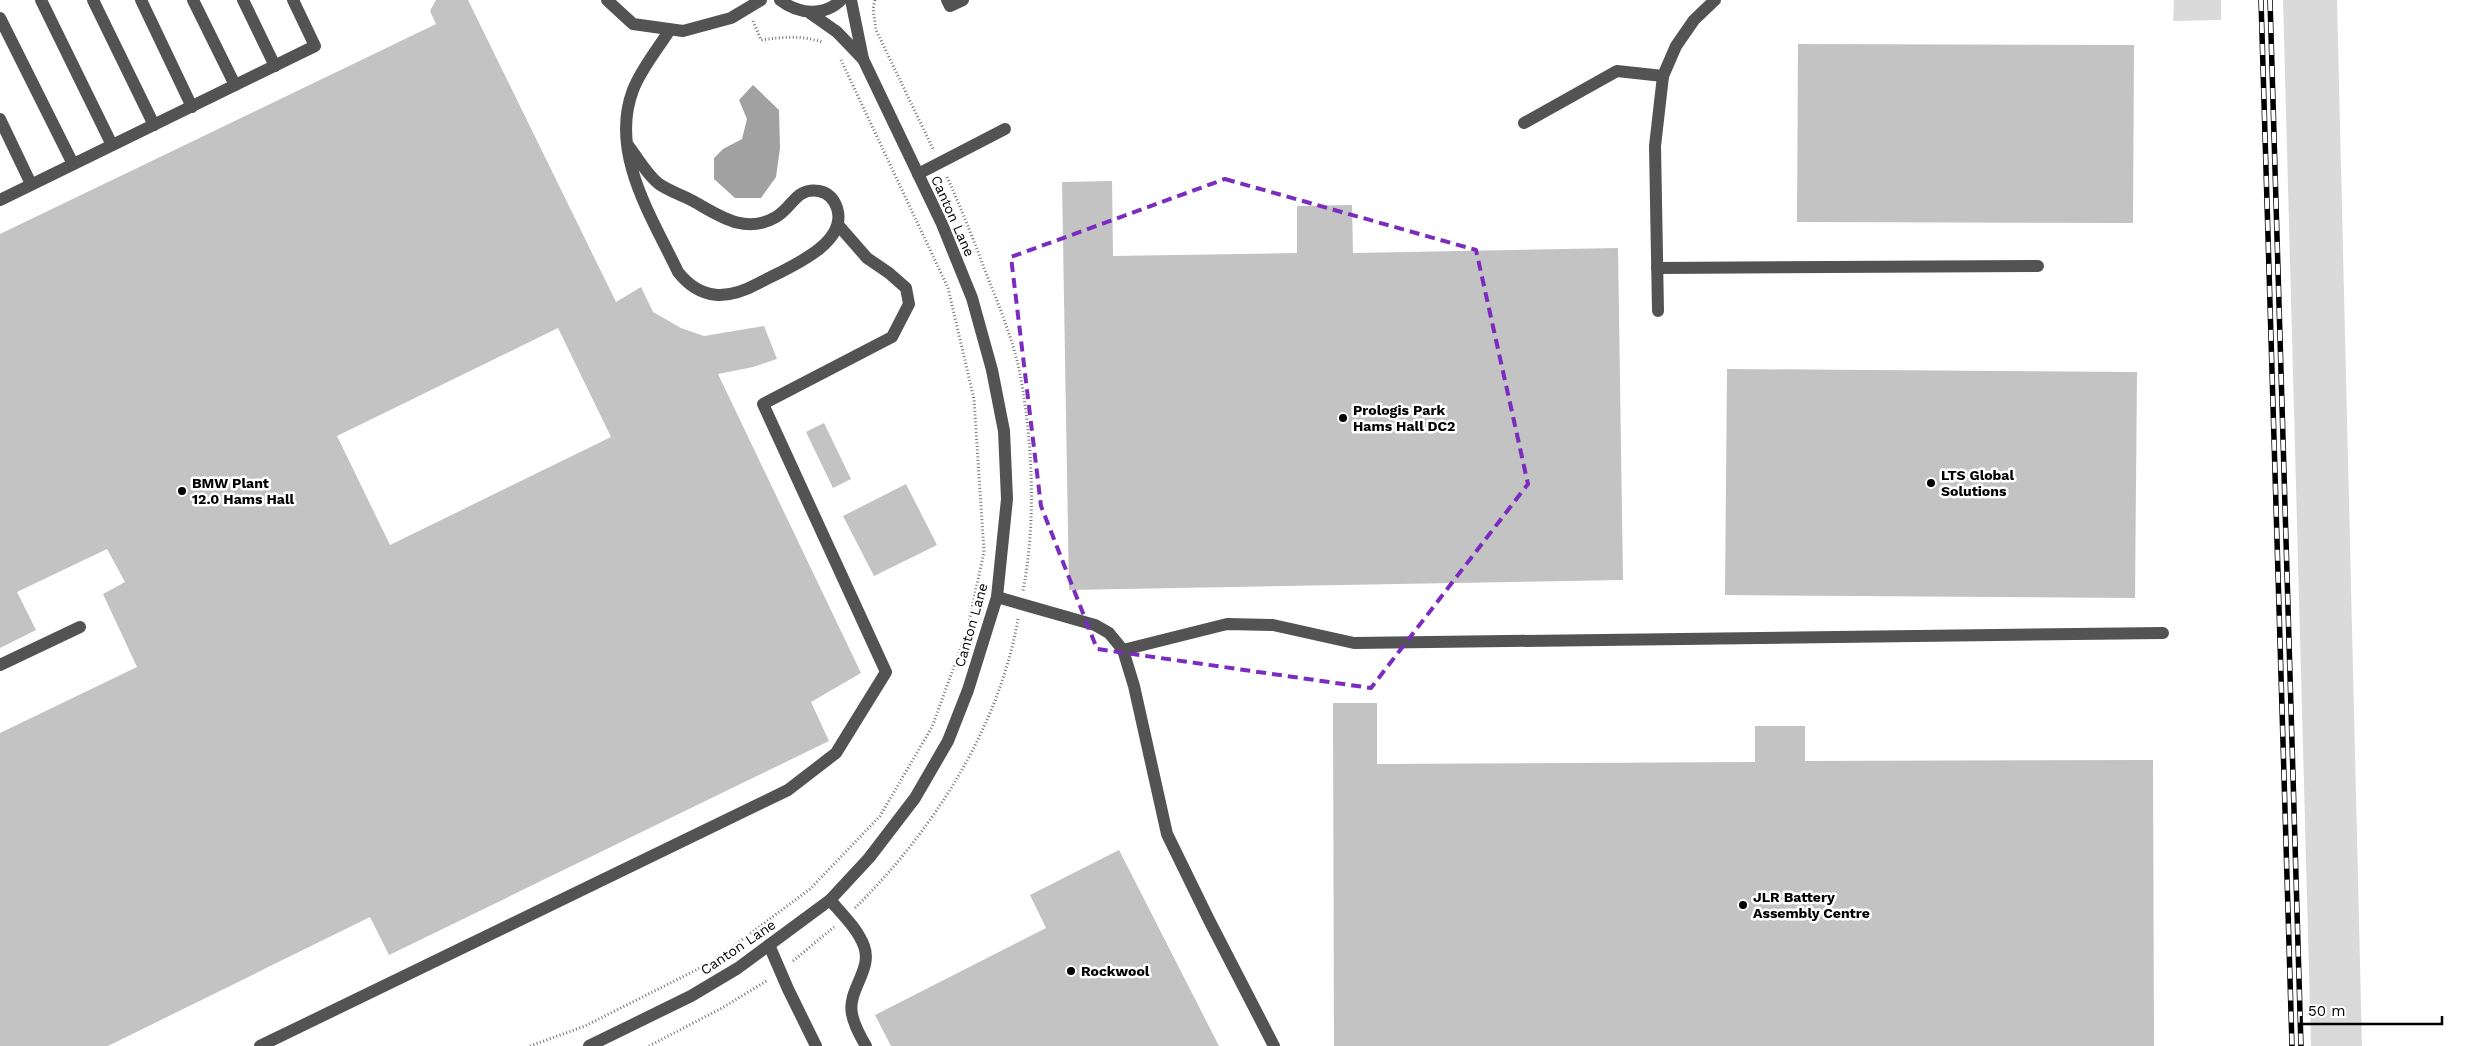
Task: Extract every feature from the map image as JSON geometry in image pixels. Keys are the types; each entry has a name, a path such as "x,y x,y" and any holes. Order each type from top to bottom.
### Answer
{"street":[{"path":"42,0 112,145"},
{"path":"93,0 154,125"},
{"path":"141,0 192,106"},
{"path":"193,0 236,85"},
{"path":"243,0 275,66"},
{"path":"0,200 315,46 292,0"},
{"path":"607,0 633,24 668,31 683,31 716,23 730,18 762,0"},
{"name":"Canton Lane","path":"780,0 796,9 810,13 837,32 863,59"},
{"path":"810,13 827,10 841,0"},
{"name":"Canton Lane","path":"589,1046 691,996 738,968 830,900 868,858 915,798 948,741 968,690 998,597 1007,499 1002,423 992,370 972,298 942,224 863,59 851,0"},
{"path":"947,0 950,6 962,0"},
{"path":"1658,311 1655,146 1663,76 1676,46 1690,26 1715,0"},
{"path":"0,18 73,164"},
{"path":"628,145 658,183 733,223 760,225 778,216 794,197 806,191 818,191 828,194 835,202 839,214 839,226 830,240 814,253 744,291 727,295 712,295 698,291 687,284 678,272 632,174 628,145 626,119 634,88 668,31"},
{"path":"1524,123 1617,71 1663,76"},
{"path":"0,119 31,184"},
{"path":"918,174 1006,129"},
{"path":"260,1046 788,790 836,753 841,746 886,672 763,404 892,337 909,304 906,288 889,273 867,258 839,226"},
{"path":"1657,268 2038,266"},
{"path":"998,597 1095,625 1109,634 1123,650 1134,686 1167,834 1274,1046"},
{"path":"1123,650 1227,624 1273,625 1354,643 2162,633"},
{"path":"0,665 80,627"},
{"path":"830,900 854,927 865,948 865,966 853,994 851,1013 866,1046"},
{"path":"770,946 816,1046"}],"path":[{"path":"649,1046 747,995 780,971 845,918 898,862 961,771 979,736 1001,680 1017,627 1029,560 1032,507 1030,449 1021,378 1002,315 961,207 876,30 873,9 875,0"}],"highlighted area":[{"path":"1225,179 1476,250 1528,484 1371,688 1097,649 1041,506 1011,257"}],"shaded area":[{"path":"2174,0 2221,0 2221,20 2173,21"},
{"path":"2283,0 2337,0 2362,1046 2311,1046"},
{"path":"753,85 779,110 780,148 776,177 761,198 735,198 714,179 714,158 723,149 742,139 747,119 739,100"}],"building":[{"name":"BMW Plant 12.0 Hams Hall","path":"436,0 468,0 616,302 641,287 653,312 681,328 704,336 764,326 777,359 753,367 718,374 861,673 811,702 829,741 389,955 370,917 108,1046 0,1046 0,733 137,667 103,594 125,582 107,549 17,592 36,630 0,648 0,234 436,24 430,11","holes":["558,328 611,437 390,545 337,436"]},
{"path":"1798,44 2134,45 2133,223 1797,222"},
{"name":"Prologis Park Hams Hall DC2","path":"1112,181 1113,256 1297,253 1297,206 1352,205 1353,253 1618,248 1623,580 1069,590 1062,182"},
{"name":"LTS Global Solutions","path":"1727,369 2137,372 2135,598 1725,595"},
{"path":"824,423 851,479 833,488 806,432"},
{"path":"906,484 937,545 874,576 843,516"},
{"name":"JLR Battery Assembly Centre","path":"1333,703 1377,703 1377,764 1755,762 1755,726 1805,726 1805,761 2153,760 2154,1046 1334,1046"},
{"name":"Rockwool","path":"1119,850 1219,1046 891,1046 875,1015 1046,928 1030,895"}],"railway":[{"path":"2261,0 2292,1046"},
{"path":"2270,0 2301,1046"}],"place":[{"name":"Prologis Park Hams Hall DC2","path":"1343,418"},
{"name":"LTS Global Solutions","path":"1931,483"},
{"name":"BMW Plant 12.0 Hams Hall","path":"182,491"},
{"name":"JLR Battery Assembly Centre","path":"1743,905"},
{"name":"Rockwool","path":"1071,971"}]}
